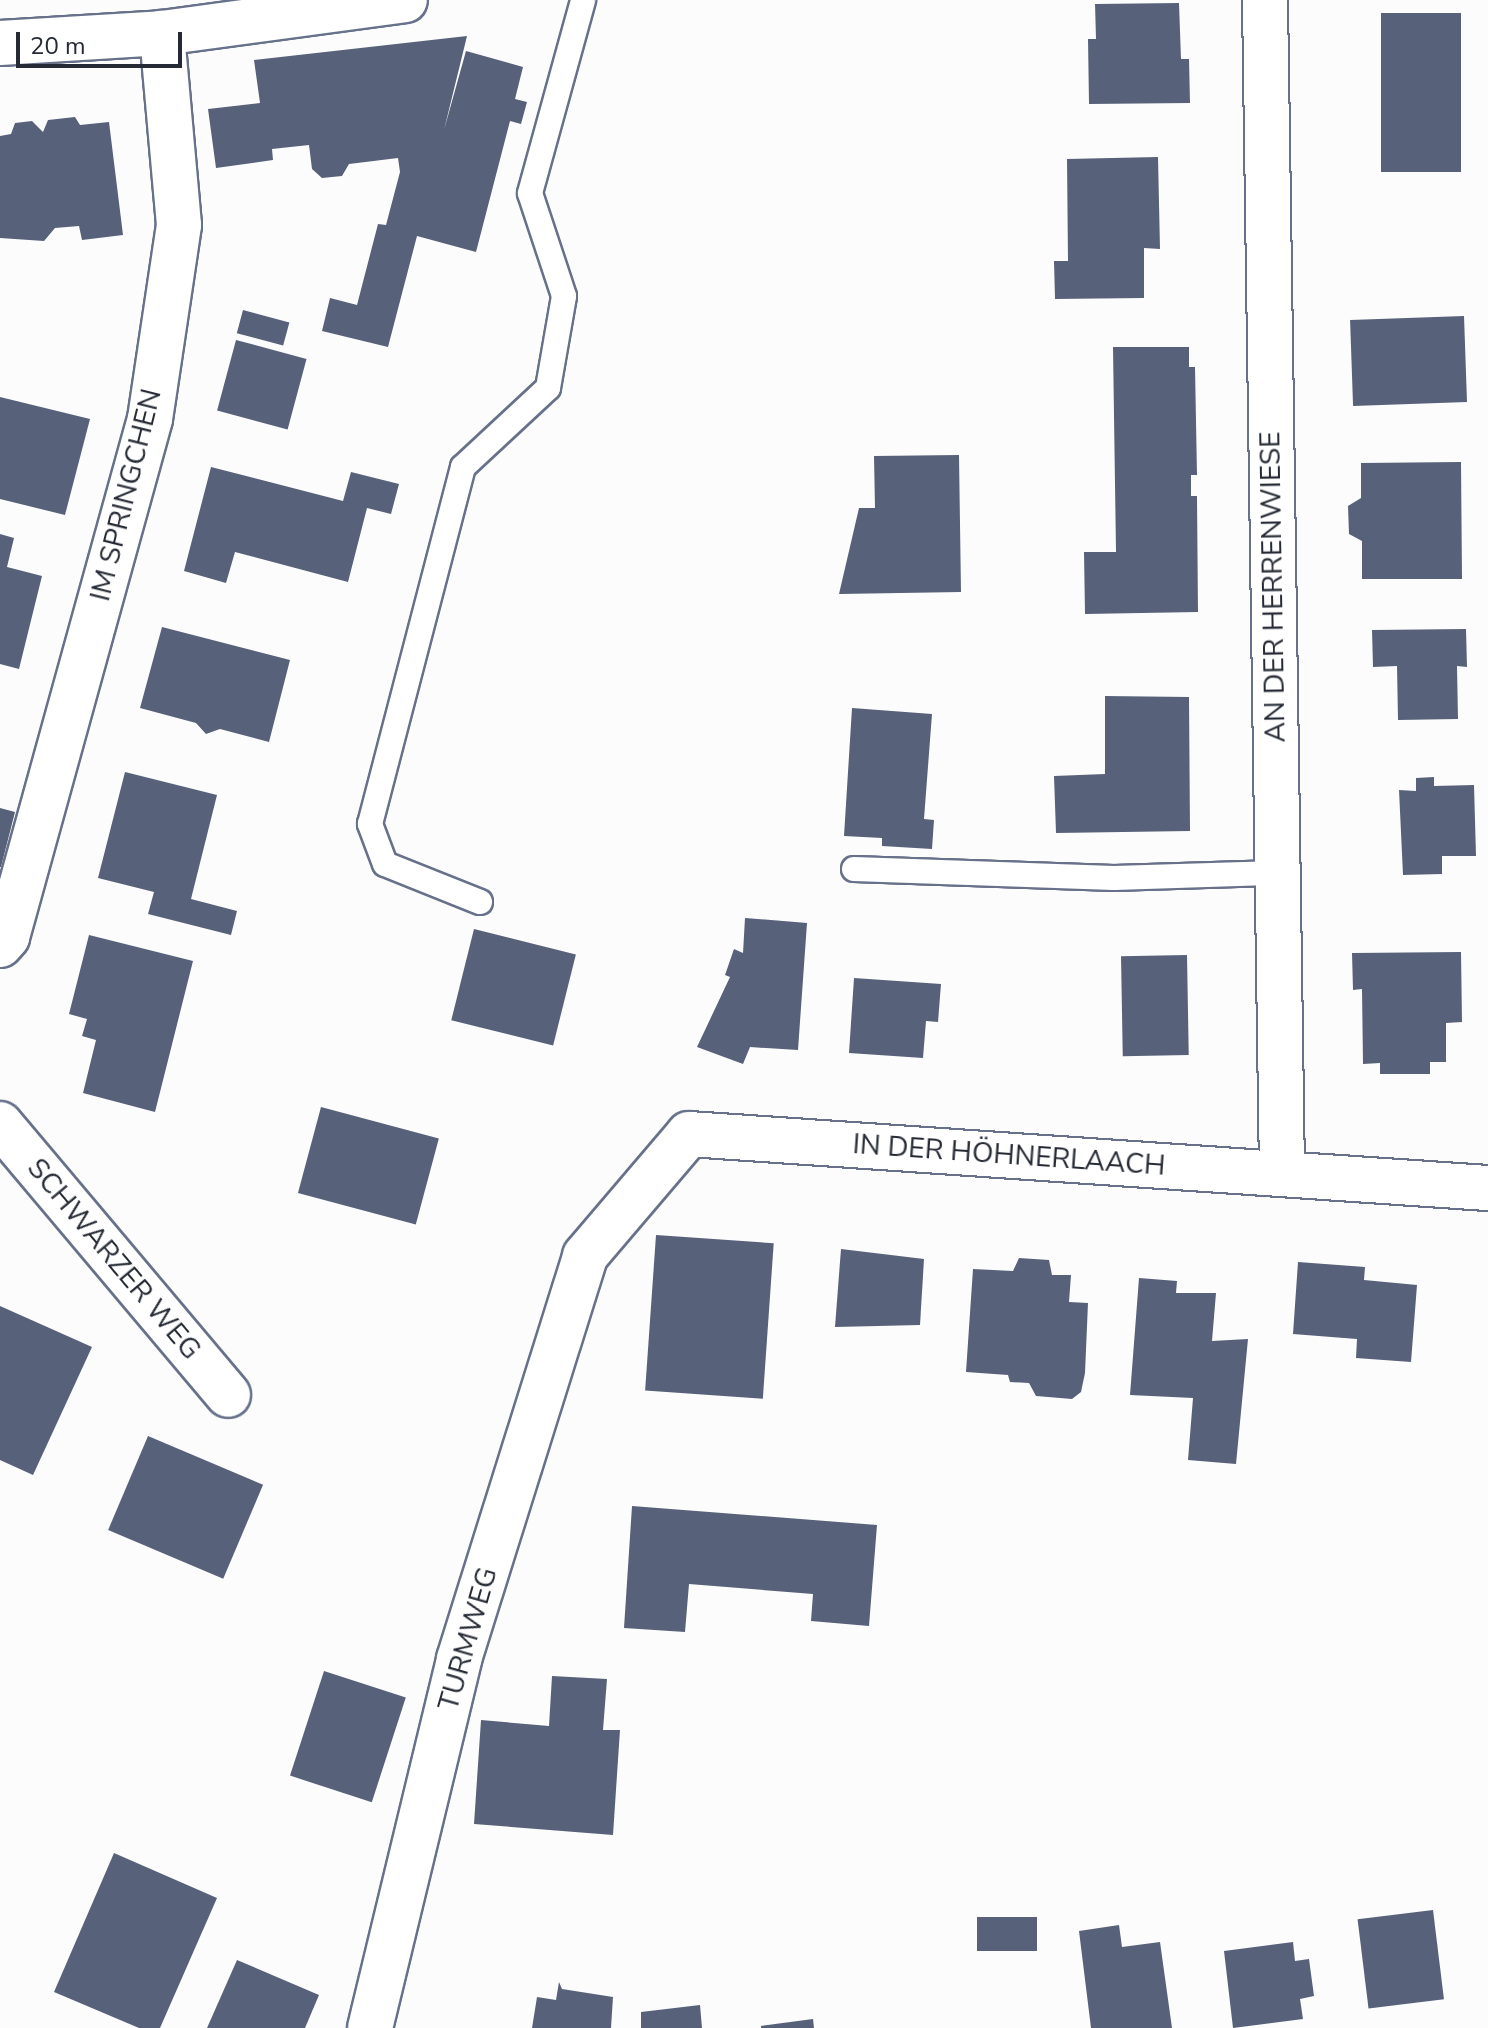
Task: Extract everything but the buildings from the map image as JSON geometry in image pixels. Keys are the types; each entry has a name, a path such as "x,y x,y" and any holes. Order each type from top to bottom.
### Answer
{"street":[{"path":"0,43 162,33 405,0"},
{"name":"AN DER HERRENWIESE","path":"1265,0 1282,1173"},
{"name":"IM SPRINGCHEN","path":"0,945 7,937 150,419 179,225 162,33"},
{"name":"SCHWARZER WEG","path":"0,1124 228,1395"},
{"name":"IN DER HÖHNERLAACH","path":"585,1256 689,1134 1488,1188"},
{"name":"TURMWEG","path":"370,2028 459,1659 585,1256"}],"lane":[{"path":"480,902 385,864 370,824 463,467 548,388 564,296 530,193 583,0"},
{"path":"854,869 1114,878 1277,873"}]}
